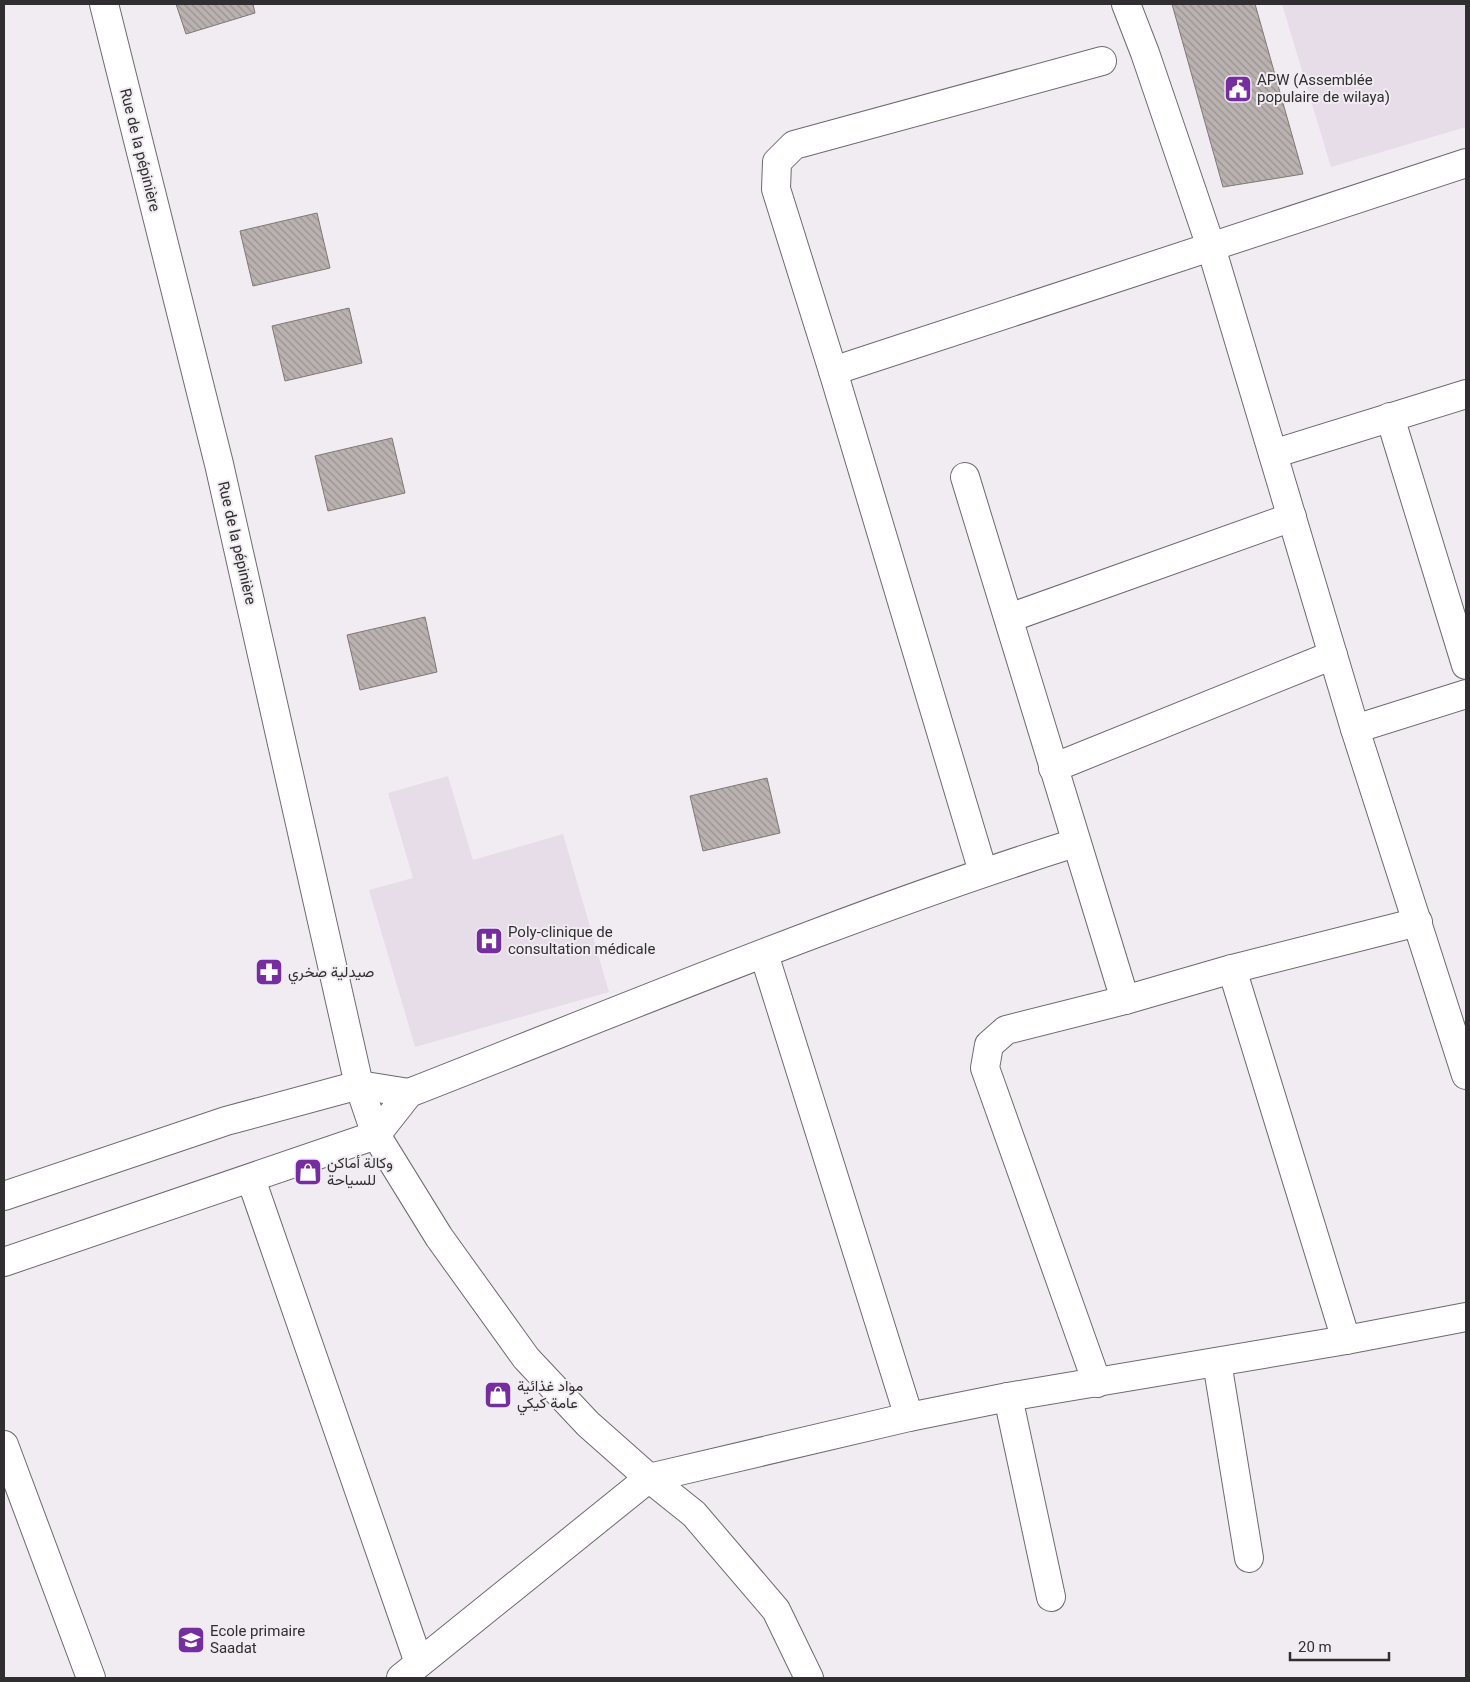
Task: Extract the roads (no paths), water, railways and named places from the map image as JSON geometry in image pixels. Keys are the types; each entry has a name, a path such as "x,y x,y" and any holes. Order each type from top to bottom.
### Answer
{"street":[{"name":"Rue de la pépinière","path":"104,4 219,464 359,1085 376,1135 439,1238 526,1358 588,1424 649,1478 694,1514 776,1610 808,1678"},
{"path":"1126,4 1145,53 1211,247 1333,655 1466,1075"},
{"path":"983,872 834,371 776,189 777,162 794,145 1102,61"},
{"path":"834,371 1466,164"},
{"path":"1273,454 1466,394"},
{"path":"1390,417 1466,665"},
{"path":"965,477 1010,618 1053,768 1125,1000"},
{"path":"1010,618 1292,518"},
{"path":"1053,768 1333,655"},
{"path":"1356,729 1466,694"},
{"path":"4,1262 376,1135 409,1094 764,954 983,872 1076,843"},
{"path":"1097,1382 986,1068 989,1045 1006,1030 1125,1000 1232,969 1418,922"},
{"path":"764,954 909,1417"},
{"path":"1232,969 1346,1340"},
{"path":"4,1196 226,1121 359,1085 409,1094"},
{"path":"251,1179 410,1671 649,1478 909,1417 1008,1397 1346,1340 1466,1317"},
{"path":"1217,1362 1249,1558"},
{"path":"1008,1397 1051,1597"},
{"path":"4,1445 91,1678"}],"place":[{"name":"APW (Assemblée populaire de wilaya)","path":"1238,89"},
{"name":"Poly-clinique de consultation médicale","path":"489,941"},
{"name":"صيدلية صخري","path":"269,972"},
{"name":"وكالة أماكن للسياحة","path":"308,1172"},
{"name":"مواد غذائية عامة كيكي","path":"498,1395"},
{"name":"Ecole primaire Saadat","path":"191,1640"}]}
